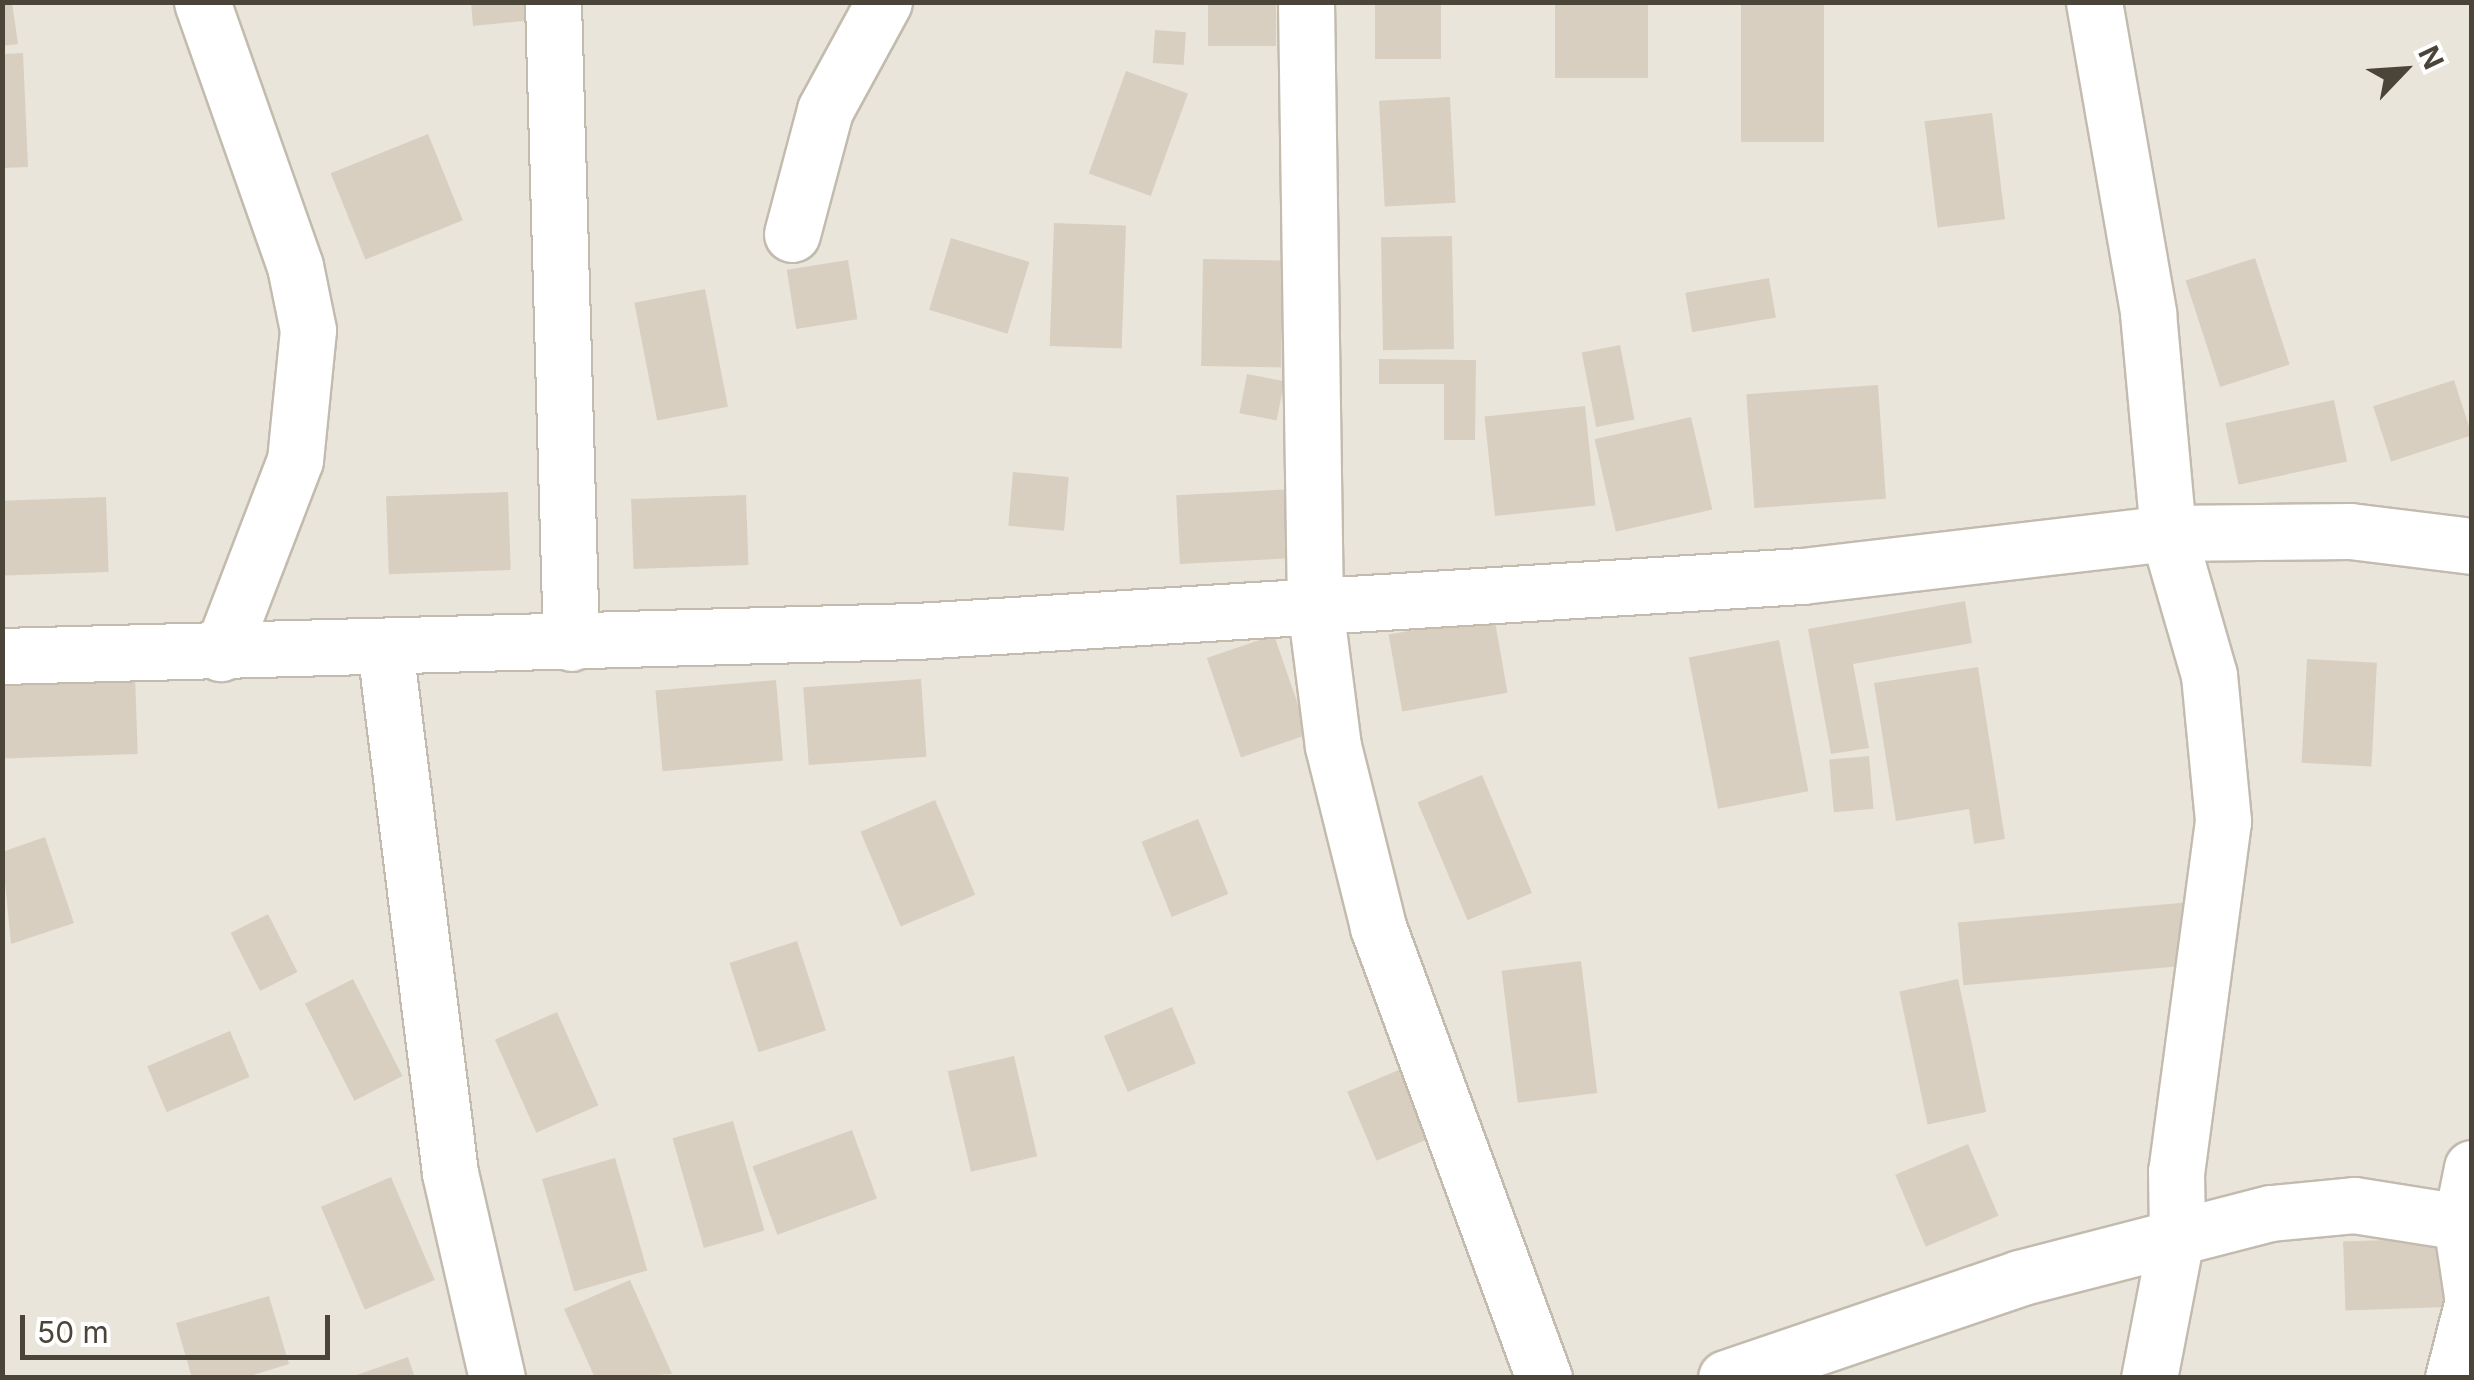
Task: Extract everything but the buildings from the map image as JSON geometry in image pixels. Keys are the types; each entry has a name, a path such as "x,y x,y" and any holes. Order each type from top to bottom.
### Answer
{"street":[{"path":"202,2 290,248 308,330 295,460 221,653"},
{"path":"554,2 571,644"},
{"path":"792,234 826,110 884,2"},
{"path":"1306,2 1315,606 1333,746 1378,926 1544,1378"},
{"path":"2094,2 2148,313 2168,533 2209,675 2223,821 2176,1171 2178,1232 2148,1378"},
{"path":"2,656 571,644 1315,606 1802,576 2168,533 2350,531 2472,546"},
{"path":"386,648 450,1172 497,1378"},
{"path":"2472,1168 2461,1222 2472,1296"},
{"path":"1751,1374 2178,1232 2354,1205 2461,1222"},
{"path":"2453,1378 2472,1304"}],"shaded area":[{"path":"3,3 2471,3 2471,1377 3,1377"}]}
